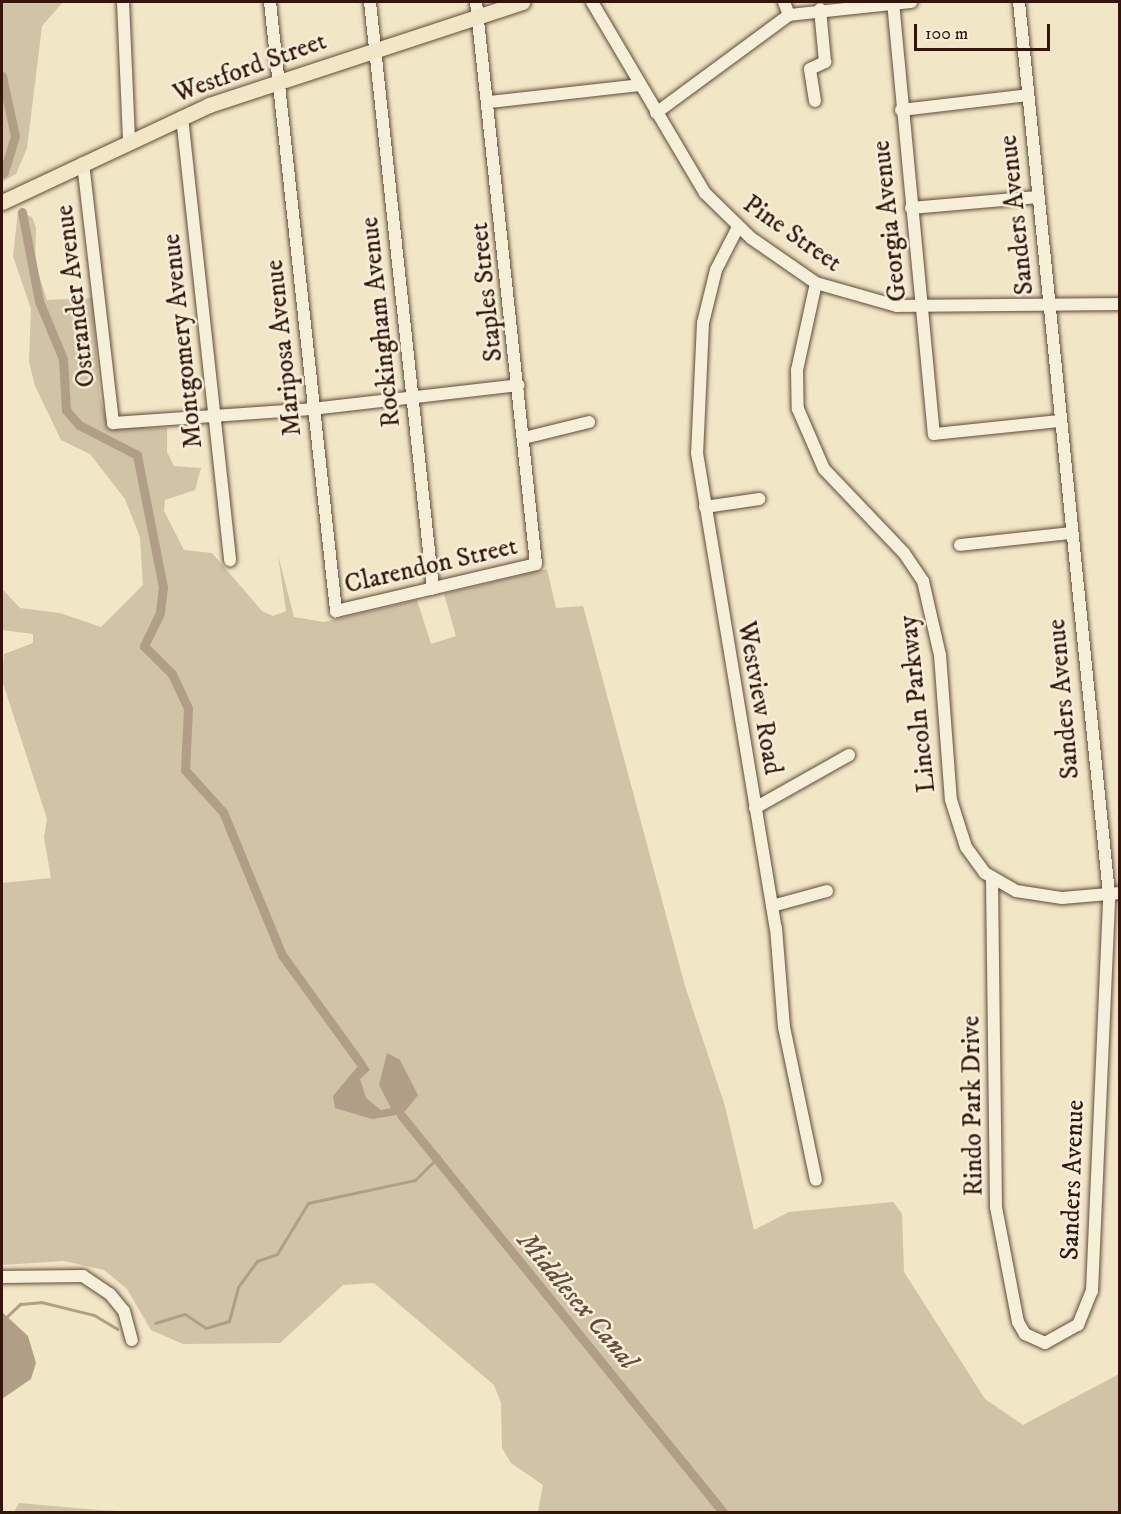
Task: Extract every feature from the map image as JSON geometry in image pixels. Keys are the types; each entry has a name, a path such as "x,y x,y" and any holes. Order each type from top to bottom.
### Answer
{"main road":[{"name":"Westford Street","path":"2,202 182,117 282,79 375,50 477,9 523,2"}],"street":[{"path":"123,2 129,141"},
{"name":"Mariposa Avenue","path":"270,2 282,79 312,409 336,611"},
{"name":"Rockingham Avenue","path":"370,2 433,589"},
{"name":"Pine Street","path":"592,2 705,193 738,227 816,283 873,303 921,307 1119,304"},
{"path":"784,2 789,15"},
{"name":"Georgia Avenue","path":"892,2 934,434 1060,421"},
{"path":"656,113 789,15 820,9 911,2"},
{"name":"Sanders Avenue","path":"1019,2 1071,533 1114,894 1090,1304 1077,1325 1055,1340 1035,1341 1023,1330"},
{"name":"Staples Street","path":"477,9 489,102 536,564"},
{"path":"815,101 810,69 825,62 820,9"},
{"path":"489,102 640,85"},
{"path":"901,110 1028,96"},
{"name":"Montgomery Avenue","path":"182,117 230,560"},
{"name":"Ostrander Avenue","path":"83,163 113,423 214,418"},
{"path":"911,208 1038,197"},
{"name":"Westview Road","path":"738,227 716,270 699,347 697,453 772,906 784,1027 816,1180"},
{"name":"Lincoln Parkway","path":"816,283 797,370 800,416 824,469 904,553 923,581 940,656 953,812 966,847 992,879"},
{"path":"214,418 519,386"},
{"path":"524,438 589,422"},
{"path":"705,507 759,499"},
{"path":"960,545 1071,533"},
{"name":"Clarendon Street","path":"336,611 536,564"},
{"path":"755,808 849,755"},
{"path":"992,879 1039,896 1114,894"},
{"name":"Rindo Park Drive","path":"992,879 993,1181 1012,1305 1023,1330"},
{"path":"772,906 827,891"},
{"path":"2,1277 83,1276 124,1311 132,1340"}],"shaded area":[{"path":"2,2 63,2 42,26 27,148 16,174 2,182"},
{"path":"18,211 32,217 36,228 35,263 47,300 92,298 100,398 109,428 167,428 167,452 174,466 201,468 195,490 165,500 164,511 184,550 212,553 262,611 273,616 286,611 278,555 294,617 324,622 417,600 431,644 456,636 444,594 547,569 556,608 583,606 685,986 725,1106 754,1230 789,1212 893,1202 902,1214 904,1272 985,1399 1023,1425 1119,1374 1119,1512 538,1512 543,1485 511,1463 502,1448 501,1403 494,1385 374,1283 343,1285 280,1343 183,1344 151,1330 127,1289 104,1270 64,1261 2,1265 2,883 51,878 44,837 47,819 2,680 4,654 33,643 33,634 2,630 2,589 20,608 60,613 101,627 143,585 140,537 125,499 90,454 61,440 35,386 29,362 31,309 13,256"},
{"path":"387,1053 400,1060 418,1095 403,1114 372,1119 335,1108 333,1096 363,1060 370,1070 360,1079 366,1098 381,1110 391,1108 379,1085"},
{"path":"2,1312 28,1336 36,1363 31,1379 2,1399"},
{"path":"19,1503 99,1510 142,1512 14,1512"}],"waterway":[{"path":"2,76 15,136 4,173"},
{"path":"22,212 39,301 63,359 66,410 79,425 137,455 163,587 160,613 144,646 172,674 188,709 185,770 223,812 282,955 361,1064"},
{"name":"Middlesex Canal","path":"401,1115 723,1512"},
{"path":"155,1323 185,1314 206,1328 229,1321 238,1287 257,1261 277,1254 308,1203 415,1180 439,1156"},
{"path":"2,1321 20,1304 41,1302 94,1315 117,1329"}]}
